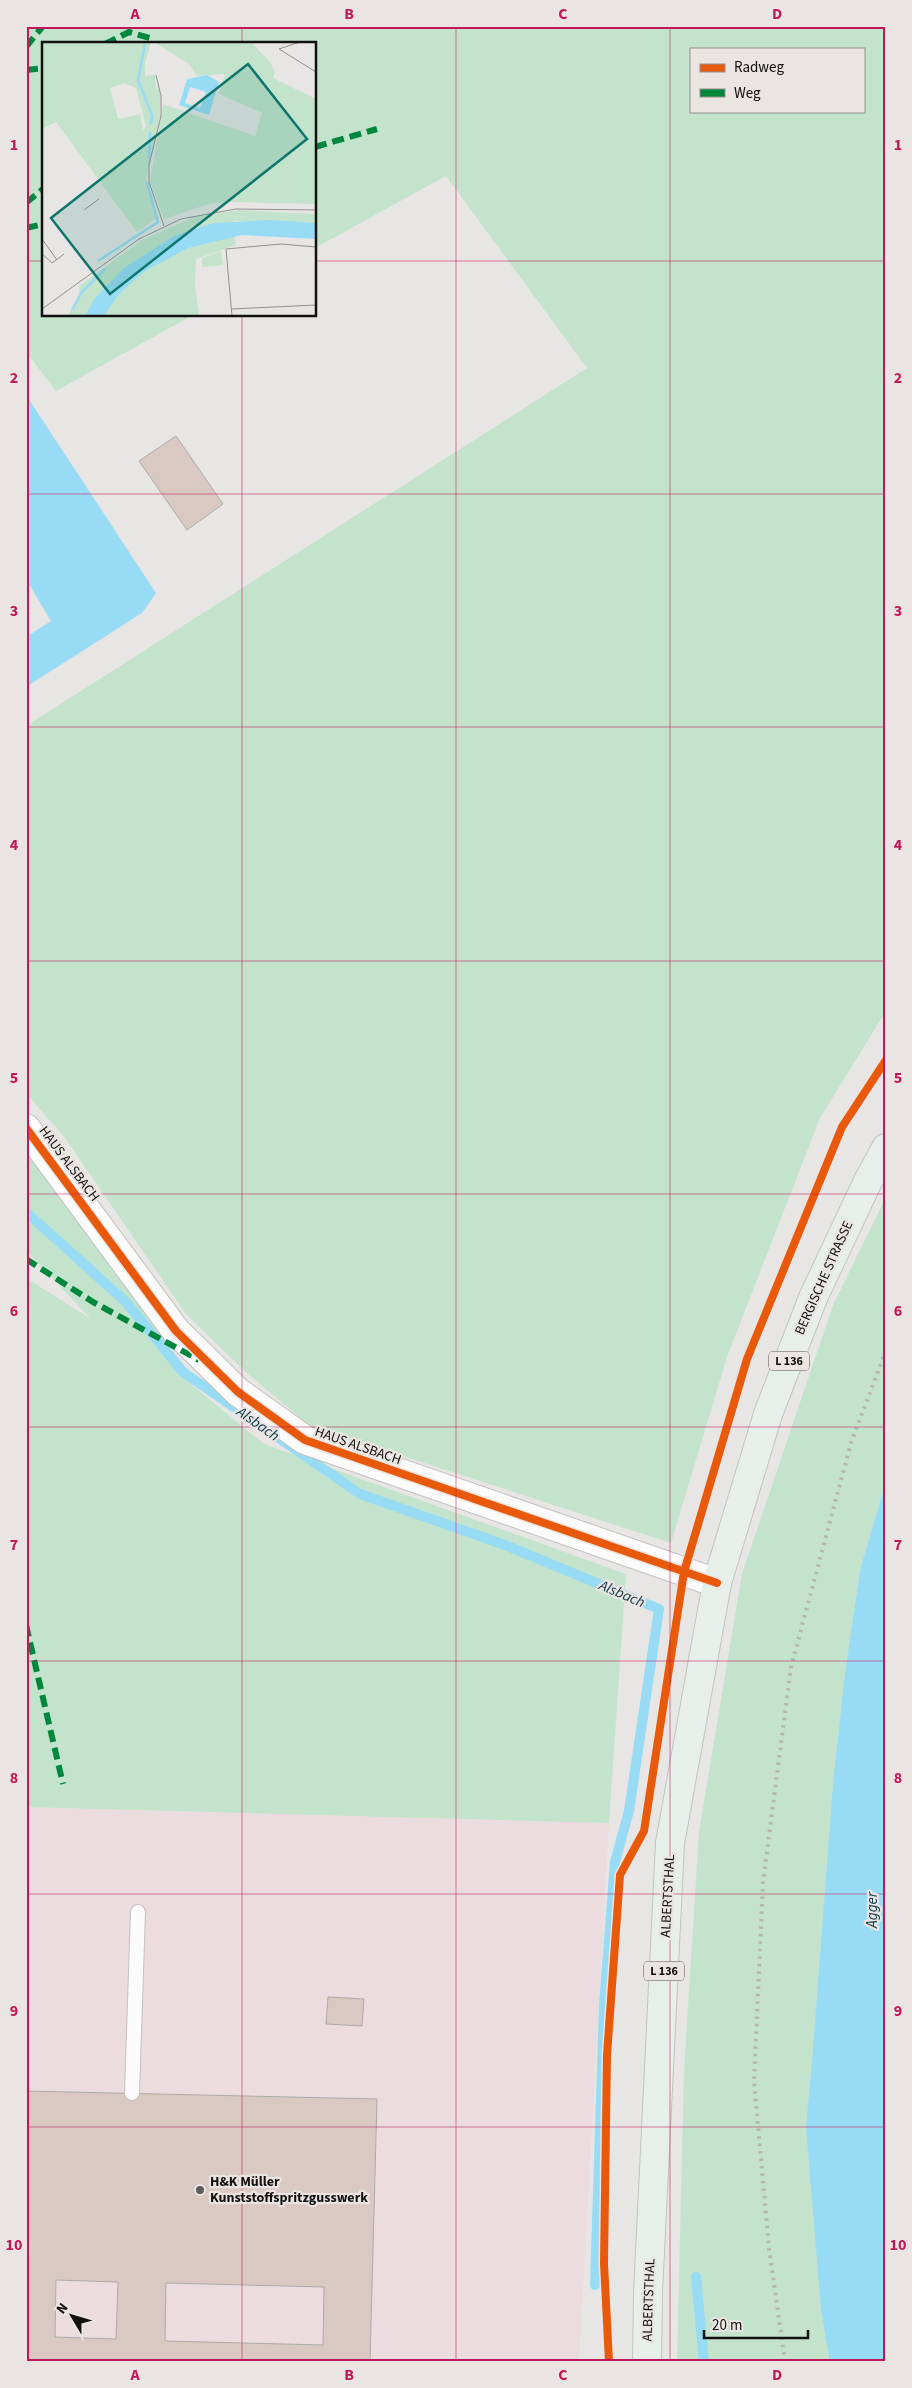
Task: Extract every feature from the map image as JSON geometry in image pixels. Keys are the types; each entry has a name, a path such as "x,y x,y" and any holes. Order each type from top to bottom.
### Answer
{"main road":[{"name":"BERGISCHE STRASSE","path":"717,1583 768,1414 809,1307 868,1181 886,1148"},
{"name":"ALBERTSTHAL","path":"647,2362 648,2293 670,1843 717,1583"}],"street":[{"name":"HAUS ALSBACH","path":"26,1128 176,1331 238,1392 305,1440 717,1583"}],"lane":[{"path":"132,2093 138,1912"}],"shaded area":[{"path":"26,1807 609,1823 579,2362 26,2362"}],"green space":[{"path":"26,26 886,26 886,1011 820,1118 727,1357 671,1543 310,1426 250,1376 186,1314 63,1135 26,1094 26,726 587,368 446,176 316,247 316,42 42,42 42,316 191,316 56,391 26,352"},
{"path":"26,1148 143,1307 192,1385 264,1444 626,1574 609,1823 26,1807 26,1278 91,1319 26,1250"},
{"path":"886,1197 886,1482 861,1566 886,2362 677,2362 684,2071 699,1832 742,1574 833,1305"}],"water":[{"path":"26,395 156,593 142,613 26,687 26,637 51,621 26,579"},
{"name":"Agger","path":"886,1482 886,2362 830,2362 821,2309 806,2127 833,1785 845,1673 861,1566"}],"building":[{"path":"176,436 223,504 187,530 139,461"},
{"path":"328,1997 364,1999 362,2026 326,2024"},
{"name":"H&K Müller Kunststoffspritzgusswerk","path":"26,2091 377,2099 370,2362 26,2362","holes":["56,2280 118,2282 116,2339 55,2337","166,2283 324,2287 323,2345 165,2341"]}],"waterway":[{"name":"Alsbach","path":"26,1212 126,1302 183,1372 360,1494 505,1545 659,1609 629,1811 615,1862 604,2005 595,2285"},
{"name":"Alsbach","path":"696,2277 704,2362"}],"railway":[{"path":"785,2362 769,2248 754,2081 763,1882 791,1667 851,1443 886,1350"}],"marked path":[{"path":"26,47 43,26"},
{"path":"109,42 129,32 150,38 152,42"},
{"path":"26,70 42,68"},
{"path":"316,147 377,129"},
{"path":"26,203 42,190"},
{"path":"26,228 42,224"},
{"path":"26,1259 93,1302 199,1360"},
{"path":"26,1625 63,1784"}],"cycle path":[{"path":"609,2362 604,2263 607,2055 620,1875 644,1831 684,1572 747,1359 842,1127 886,1060"},
{"path":"26,1128 176,1331 238,1392 305,1440 717,1583"}],"place":[{"name":"H&K Müller Kunststoffspritzgusswerk","path":"200,2190"}]}
